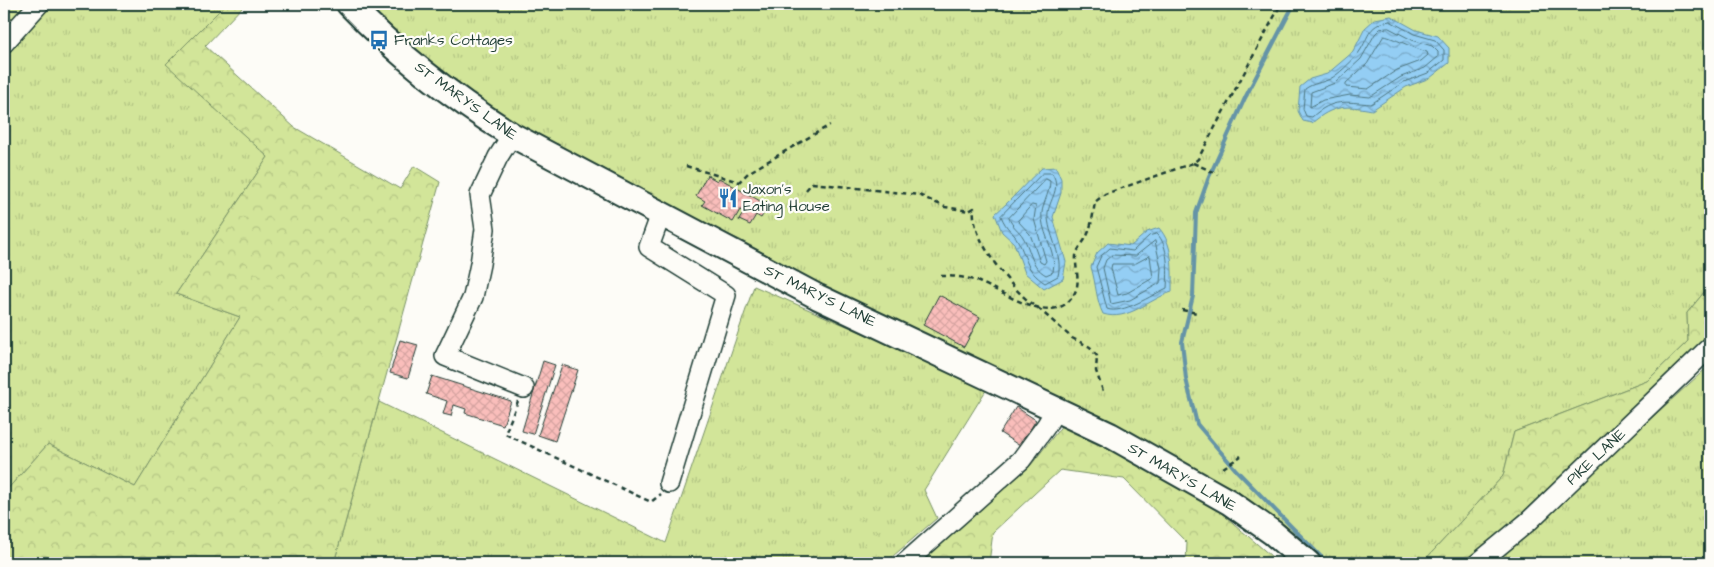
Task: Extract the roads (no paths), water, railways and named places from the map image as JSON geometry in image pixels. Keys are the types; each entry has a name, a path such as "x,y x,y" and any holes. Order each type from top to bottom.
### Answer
{"main road":[{"name":"ST MARY'S LANE","path":"348,4 416,66 476,112 512,135 818,297 1110,435 1229,502 1272,533 1308,563"}],"street":[{"path":"4,43 39,4"},
{"path":"512,135 498,157 480,195 485,228 480,264 472,297 445,356 524,388"},
{"path":"661,214 649,247 726,295 669,483"},
{"name":"PIKE LANE","path":"1478,563 1529,520 1710,347"},
{"path":"905,563 1021,460 1056,409"}],"water":[{"path":"1391,16 1416,30 1438,36 1449,48 1449,63 1430,78 1406,87 1372,110 1355,107 1340,108 1327,113 1312,123 1303,121 1298,111 1300,87 1310,79 1327,74 1353,52 1365,28 1375,19"},
{"path":"1056,167 1061,179 1061,193 1053,217 1066,262 1063,279 1044,289 1025,273 1014,243 1002,232 995,214 1042,168"},
{"path":"1159,228 1170,250 1172,292 1138,309 1121,315 1103,314 1091,267 1097,253 1108,243 1131,246 1147,232"}],"waterway":[{"path":"1294,4 1245,98 1209,177 1196,213 1193,296 1182,342 1186,379 1197,424 1236,470 1327,563"}],"place":[{"name":"Franks Cottages","path":"379,40"},
{"name":"Jaxon's Eating House","path":"728,198"}]}
